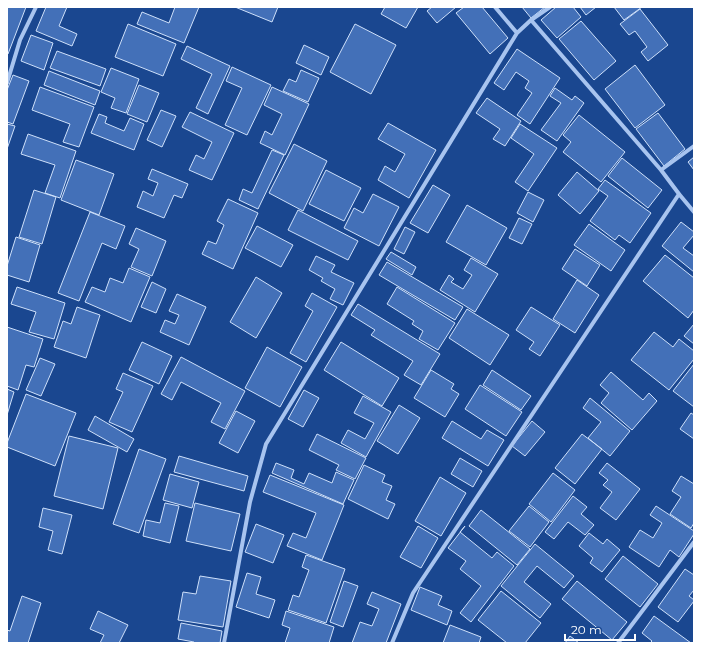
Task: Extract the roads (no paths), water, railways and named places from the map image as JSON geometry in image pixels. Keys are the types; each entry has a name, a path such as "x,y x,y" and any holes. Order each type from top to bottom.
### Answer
{"street":[{"path":"7,83 20,40 36,7"},
{"path":"495,7 517,33"},
{"path":"224,643 250,502 266,444 517,33 531,20 550,7"},
{"path":"531,20 661,170 694,212"},
{"path":"661,170 694,146"},
{"path":"392,643 413,593 679,194"},
{"path":"618,643 694,542"}]}
